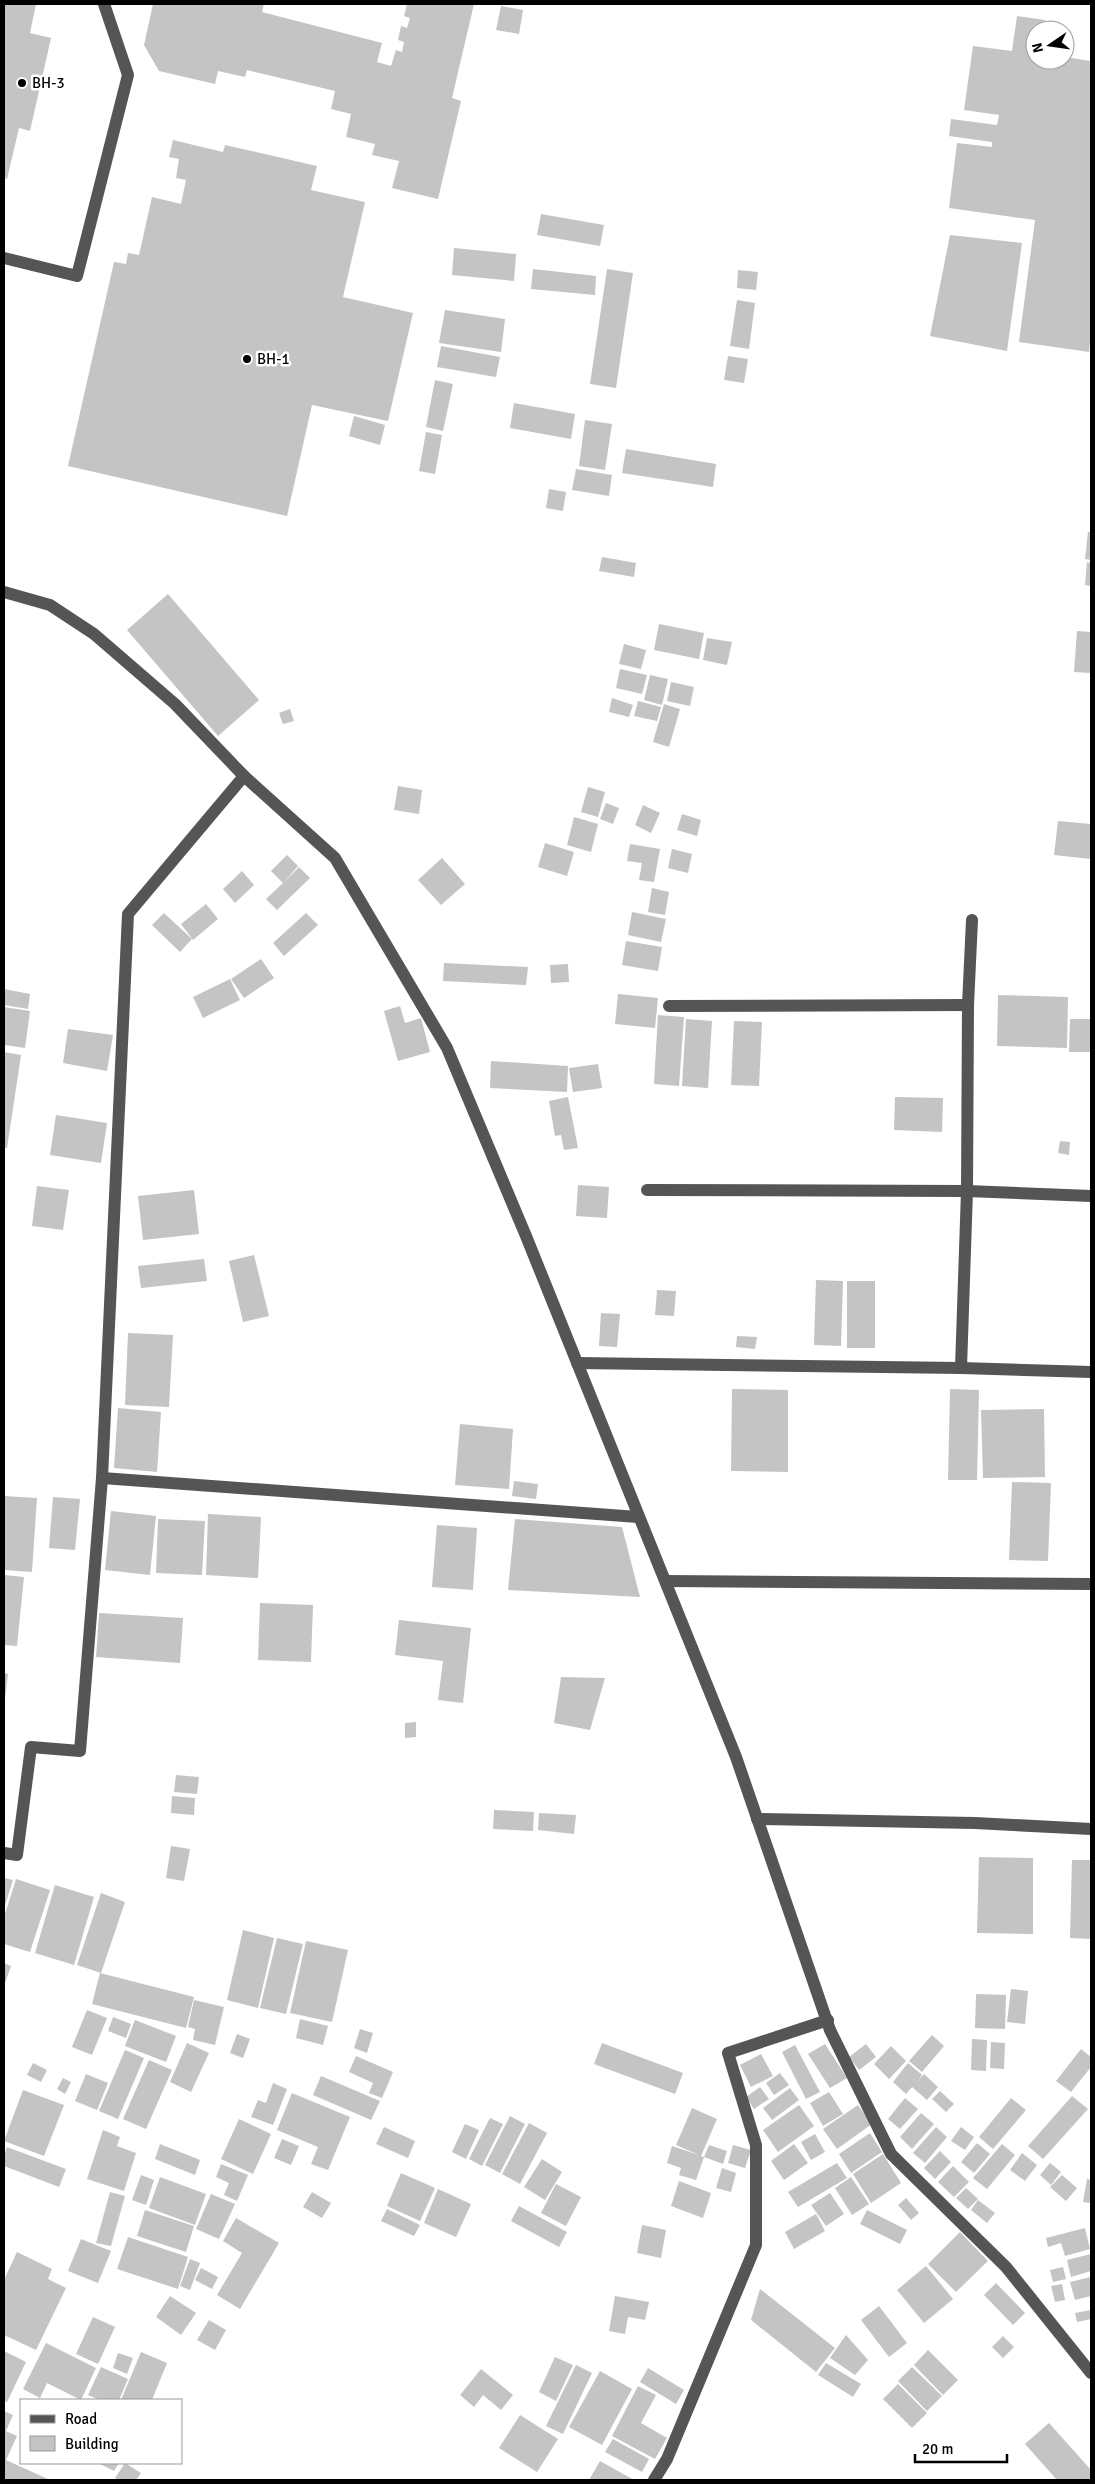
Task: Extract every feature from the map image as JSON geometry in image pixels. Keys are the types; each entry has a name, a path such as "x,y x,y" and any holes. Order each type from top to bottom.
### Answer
{"street":[{"path":"4,258 77,276 128,75 104,4"},
{"path":"4,592 50,605 94,634 175,704 244,776 335,858 447,1048 666,1581 736,1757 830,2030 891,2154 1006,2267 1091,2373"},
{"path":"4,1853 17,1855 31,1747 80,1751 102,1478 128,914 244,776"},
{"path":"961,1368 967,1191 968,1004 972,920"},
{"path":"669,1006 968,1004"},
{"path":"647,1190 967,1191 1091,1196"},
{"path":"577,1363 961,1368 1091,1372"},
{"path":"102,1478 638,1516"},
{"path":"666,1581 1091,1584"},
{"path":"757,1819 975,1823 1091,1829"},
{"path":"654,2480 667,2459 756,2244 756,2145 728,2053 828,2020"}],"building":[{"name":"BH-3","path":"4,4 36,4 30,33 51,38 30,131 19,128 7,179 4,178"},
{"path":"153,4 264,4 262,12 382,43 377,62 391,66 396,50 402,52 404,42 398,40 401,26 407,28 410,18 404,16 407,4 474,4 452,98 461,101 438,199 392,188 399,161 372,155 375,144 346,137 351,114 331,109 335,91 247,70 245,77 218,71 215,84 159,71 144,45"},
{"path":"501,6 523,10 519,34 496,30"},
{"path":"1017,16 1045,20 1025,20 1025,70 1075,70 1075,59 1091,61 1091,331 1089,352 1019,342 1035,220 949,208 957,143 992,147 992,142 949,136 951,119 997,125 999,115 964,110 973,46 1012,51"},
{"name":"BH-1","path":"173,140 223,152 225,145 317,166 311,190 365,202 343,297 413,313 388,421 312,405 287,516 68,466 114,262 126,264 128,253 139,255 152,197 181,204 186,180 176,178 179,159 169,157"},
{"path":"541,214 604,225 600,246 537,235"},
{"path":"950,235 1022,243 1007,351 930,336"},
{"path":"454,248 516,254 514,281 452,275"},
{"path":"533,269 596,276 595,295 531,289"},
{"path":"607,269 633,273 616,388 590,384"},
{"path":"738,270 758,272 756,290 737,288"},
{"path":"737,300 755,303 749,349 730,346"},
{"path":"445,310 505,319 501,352 439,343"},
{"path":"441,346 500,357 496,377 437,367"},
{"path":"728,356 748,359 744,383 724,380"},
{"path":"435,380 453,384 443,431 426,427"},
{"path":"514,403 575,414 571,439 510,428"},
{"path":"354,416 385,425 380,445 349,436"},
{"path":"585,420 612,424 605,470 579,466"},
{"path":"426,432 442,435 435,474 419,471"},
{"path":"626,449 716,464 713,487 622,473"},
{"path":"576,469 612,475 609,496 572,490"},
{"path":"549,489 566,492 563,511 546,508"},
{"path":"1088,532 1091,532 1091,560 1085,559"},
{"path":"602,557 636,563 634,577 599,571"},
{"path":"1087,562 1091,563 1091,586 1085,585"},
{"path":"168,594 259,700 218,736 127,630"},
{"path":"659,624 704,633 699,659 654,650"},
{"path":"1077,631 1091,632 1091,673 1074,672"},
{"path":"707,638 732,642 727,665 703,660"},
{"path":"624,644 646,650 641,669 619,664"},
{"path":"620,669 647,675 642,694 616,688"},
{"path":"650,675 668,679 662,705 644,700"},
{"path":"671,682 694,687 690,706 667,701"},
{"path":"612,698 633,705 629,717 609,712"},
{"path":"638,701 661,707 657,721 634,716"},
{"path":"664,704 680,709 669,747 653,742"},
{"path":"290,709 294,721 283,724 279,713"},
{"path":"398,786 422,790 419,814 394,810"},
{"path":"588,787 605,792 598,817 581,812"},
{"path":"606,803 619,808 613,824 600,819"},
{"path":"643,805 660,813 651,833 635,825"},
{"path":"682,814 701,820 697,836 677,830"},
{"path":"574,817 598,824 591,852 567,845"},
{"path":"1058,821 1091,824 1091,859 1054,855"},
{"path":"545,843 574,852 567,876 538,867"},
{"path":"630,844 660,849 654,882 639,880 642,863 627,861"},
{"path":"672,849 692,854 688,873 668,868"},
{"path":"287,855 298,866 284,882 299,867 310,878 277,910 266,899 283,883 271,871"},
{"path":"442,858 465,884 441,905 418,880"},
{"path":"242,871 254,885 235,903 223,889"},
{"path":"652,888 669,892 665,915 648,912"},
{"path":"206,904 218,919 193,940 181,924"},
{"path":"632,912 666,919 661,942 628,935"},
{"path":"164,913 192,939 180,952 152,925"},
{"path":"306,913 318,925 284,956 273,943"},
{"path":"626,941 662,947 658,971 622,965"},
{"path":"261,959 274,978 244,998 231,979"},
{"path":"444,963 528,967 526,985 443,981"},
{"path":"568,964 569,982 551,983 550,965"},
{"path":"230,979 240,1000 203,1018 193,997"},
{"path":"4,989 30,994 28,1009 4,1005"},
{"path":"618,994 658,998 655,1028 615,1024"},
{"path":"998,995 1068,997 1067,1048 997,1046"},
{"path":"400,1006 405,1023 421,1018 430,1052 398,1061 384,1011"},
{"path":"4,1007 30,1011 25,1048 4,1045"},
{"path":"658,1015 684,1017 679,1086 654,1084"},
{"path":"686,1019 712,1021 708,1088 682,1086"},
{"path":"1070,1019 1091,1019 1091,1052 1069,1052"},
{"path":"734,1021 762,1022 759,1086 731,1085"},
{"path":"68,1029 113,1035 107,1071 63,1063"},
{"path":"4,1052 21,1055 7,1148 4,1148"},
{"path":"491,1061 568,1066 567,1092 490,1088"},
{"path":"598,1064 602,1088 573,1092 569,1068"},
{"path":"568,1097 578,1148 564,1150 561,1135 555,1136 549,1101"},
{"path":"895,1097 943,1098 942,1132 894,1130"},
{"path":"56,1115 107,1123 101,1163 50,1155"},
{"path":"1060,1141 1070,1142 1069,1155 1058,1153"},
{"path":"578,1185 609,1187 607,1218 576,1216"},
{"path":"37,1186 69,1190 63,1230 32,1226"},
{"path":"194,1190 199,1234 143,1240 138,1196"},
{"path":"254,1255 269,1316 243,1322 229,1261"},
{"path":"204,1259 207,1281 141,1288 138,1266"},
{"path":"816,1280 843,1281 841,1346 814,1345"},
{"path":"847,1281 875,1281 875,1348 847,1348"},
{"path":"657,1290 676,1291 674,1316 655,1315"},
{"path":"601,1313 620,1314 617,1347 599,1346"},
{"path":"128,1333 173,1335 169,1407 125,1405"},
{"path":"737,1336 757,1337 755,1349 736,1347"},
{"path":"732,1389 788,1390 788,1472 731,1471"},
{"path":"950,1389 979,1390 977,1480 948,1480"},
{"path":"118,1408 161,1412 157,1472 114,1468"},
{"path":"1044,1409 1045,1477 983,1478 981,1410"},
{"path":"460,1424 513,1429 509,1489 455,1485"},
{"path":"514,1481 538,1484 536,1499 512,1496"},
{"path":"1012,1482 1051,1483 1048,1561 1009,1560"},
{"path":"4,1496 37,1498 32,1572 4,1570"},
{"path":"53,1497 80,1499 75,1550 49,1548"},
{"path":"111,1511 156,1516 150,1575 105,1570"},
{"path":"208,1514 261,1517 258,1578 206,1575"},
{"path":"158,1519 205,1521 202,1575 156,1573"},
{"path":"515,1519 622,1527 640,1597 508,1590"},
{"path":"437,1525 477,1528 473,1590 432,1587"},
{"path":"4,1575 24,1577 17,1646 4,1645"},
{"path":"260,1603 313,1605 311,1662 258,1660"},
{"path":"99,1613 183,1618 180,1663 96,1657"},
{"path":"399,1620 471,1628 463,1703 438,1700 443,1661 395,1655"},
{"path":"4,1673 8,1674 5,1698 4,1698"},
{"path":"561,1677 605,1678 590,1730 554,1723"},
{"path":"416,1722 416,1737 405,1738 405,1723"},
{"path":"176,1775 199,1777 197,1794 174,1792"},
{"path":"172,1796 195,1798 194,1815 171,1813"},
{"path":"494,1810 534,1812 533,1831 493,1829"},
{"path":"539,1813 576,1815 574,1834 538,1830"},
{"path":"171,1846 190,1849 184,1881 166,1878"},
{"path":"979,1857 1033,1858 1033,1934 977,1933"},
{"path":"1072,1860 1091,1860 1091,1939 1070,1938"},
{"path":"4,1878 13,1880 4,1909"},
{"path":"16,1879 50,1890 30,1952 4,1944 4,1917"},
{"path":"55,1885 94,1897 74,1965 35,1953"},
{"path":"101,1893 125,1902 101,1973 77,1965"},
{"path":"243,1930 274,1938 258,2008 227,2000"},
{"path":"277,1938 303,1944 286,2014 260,2008"},
{"path":"306,1941 348,1950 332,2022 290,2013"},
{"path":"4,1963 11,1966 4,1986"},
{"path":"100,1973 194,1997 186,2028 92,2004"},
{"path":"1011,1989 1028,1991 1025,2024 1007,2022"},
{"path":"976,1994 1006,1995 1005,2029 975,2028"},
{"path":"194,2000 224,2007 215,2045 193,2040 195,2029 188,2027"},
{"path":"87,2010 107,2018 92,2055 72,2047"},
{"path":"113,2017 131,2024 126,2038 108,2031"},
{"path":"300,2019 328,2026 323,2045 296,2038"},
{"path":"135,2020 176,2036 166,2062 125,2046"},
{"path":"360,2029 373,2033 367,2053 354,2048"},
{"path":"237,2034 250,2039 243,2058 230,2053"},
{"path":"932,2035 944,2046 922,2072 909,2061"},
{"path":"972,2039 987,2040 986,2071 971,2070"},
{"path":"991,2042 1005,2043 1004,2069 990,2068"},
{"path":"187,2043 209,2053 191,2092 170,2082"},
{"path":"602,2043 683,2073 675,2094 594,2064"},
{"path":"825,2044 847,2078 830,2088 808,2054"},
{"path":"866,2044 876,2057 859,2070 849,2057"},
{"path":"795,2045 820,2092 806,2099 782,2052"},
{"path":"891,2046 906,2061 889,2079 874,2064"},
{"path":"1081,2049 1091,2057 1091,2067 1071,2092 1056,2081"},
{"path":"125,2050 144,2058 118,2119 99,2111"},
{"path":"761,2054 773,2076 751,2087 740,2065"},
{"path":"356,2056 393,2072 382,2098 369,2093 373,2083 349,2072"},
{"path":"149,2060 172,2070 146,2129 123,2119"},
{"path":"33,2063 47,2070 41,2082 27,2075"},
{"path":"908,2063 922,2075 918,2081 924,2074 938,2087 927,2100 912,2087 906,2094 893,2082"},
{"path":"780,2073 789,2085 774,2095 766,2083"},
{"path":"86,2074 108,2083 97,2110 75,2101"},
{"path":"321,2076 380,2101 371,2120 313,2095"},
{"path":"63,2078 71,2082 65,2094 57,2089"},
{"path":"273,2083 287,2089 273,2125 251,2117 258,2100 266,2103"},
{"path":"760,2087 769,2099 754,2109 746,2097"},
{"path":"790,2088 799,2100 772,2120 763,2108"},
{"path":"23,2090 64,2105 44,2156 4,2141"},
{"path":"940,2091 954,2104 946,2112 932,2099"},
{"path":"829,2092 843,2114 823,2126 810,2103"},
{"path":"292,2093 350,2117 328,2170 311,2164 318,2147 277,2130"},
{"path":"1072,2096 1088,2109 1043,2159 1028,2146"},
{"path":"905,2098 918,2109 900,2129 888,2119"},
{"path":"1011,2098 1026,2110 993,2149 979,2137"},
{"path":"799,2105 814,2126 778,2152 763,2130"},
{"path":"858,2105 872,2124 837,2149 823,2129"},
{"path":"692,2108 717,2119 701,2156 704,2157 696,2180 679,2175 681,2168 667,2163 672,2146 699,2155 676,2145"},
{"path":"921,2113 934,2124 912,2149 900,2137"},
{"path":"510,2116 525,2124 500,2173 485,2165"},
{"path":"490,2118 503,2124 482,2166 469,2159"},
{"path":"239,2119 271,2134 253,2174 221,2159"},
{"path":"529,2123 547,2133 520,2184 502,2174"},
{"path":"465,2124 479,2130 466,2159 452,2152"},
{"path":"384,2127 415,2141 408,2158 376,2144"},
{"path":"936,2127 947,2137 925,2163 913,2153"},
{"path":"961,2127 974,2137 965,2150 951,2141"},
{"path":"103,2130 120,2137 117,2146 136,2153 124,2191 87,2179"},
{"path":"870,2133 882,2152 851,2173 839,2154"},
{"path":"815,2134 825,2152 811,2160 801,2142"},
{"path":"282,2139 299,2146 291,2165 274,2158"},
{"path":"977,2143 990,2154 974,2173 961,2162"},
{"path":"160,2144 200,2160 195,2175 155,2159"},
{"path":"794,2144 808,2163 784,2180 771,2161"},
{"path":"1002,2144 1015,2155 987,2189 973,2178"},
{"path":"709,2145 727,2151 723,2164 704,2157"},
{"path":"733,2145 751,2150 745,2168 728,2163"},
{"path":"7,2147 66,2169 59,2187 4,2166 4,2156"},
{"path":"940,2151 951,2162 935,2179 924,2168"},
{"path":"1022,2153 1037,2165 1025,2181 1010,2170"},
{"path":"883,2154 901,2183 871,2203 853,2174"},
{"path":"542,2159 562,2172 545,2200 524,2187"},
{"path":"837,2163 847,2178 798,2207 788,2192"},
{"path":"1050,2163 1061,2172 1051,2185 1040,2175"},
{"path":"221,2164 248,2175 237,2201 224,2195 229,2183 216,2177"},
{"path":"953,2166 969,2182 954,2197 938,2182"},
{"path":"722,2168 736,2173 731,2192 716,2188"},
{"path":"401,2173 435,2188 420,2221 387,2206"},
{"path":"141,2175 154,2180 146,2205 132,2200"},
{"path":"1062,2175 1077,2188 1066,2201 1050,2187"},
{"path":"160,2177 206,2194 195,2225 149,2208"},
{"path":"851,2177 869,2204 852,2215 835,2188"},
{"path":"1087,2179 1091,2180 1091,2203 1083,2202"},
{"path":"679,2181 711,2193 703,2218 671,2206"},
{"path":"556,2184 581,2197 566,2226 541,2213"},
{"path":"966,2188 978,2199 968,2209 956,2198"},
{"path":"438,2189 471,2204 456,2237 424,2223"},
{"path":"110,2192 125,2196 111,2246 96,2243"},
{"path":"312,2192 331,2203 322,2218 303,2207"},
{"path":"830,2193 844,2214 826,2226 811,2205"},
{"path":"211,2194 235,2204 219,2239 196,2229"},
{"path":"906,2198 919,2213 911,2220 898,2205"},
{"path":"978,2200 995,2213 987,2223 971,2210"},
{"path":"519,2206 567,2232 559,2247 511,2221"},
{"path":"387,2209 420,2225 414,2236 381,2221"},
{"path":"145,2210 194,2226 186,2252 137,2236"},
{"path":"867,2210 907,2230 900,2244 860,2224"},
{"path":"816,2214 825,2231 794,2249 785,2232"},
{"path":"236,2218 279,2243 240,2309 217,2295 242,2253 223,2241"},
{"path":"642,2225 666,2230 661,2258 637,2253"},
{"path":"1085,2228 1090,2249 1065,2256 1061,2243 1048,2247 1046,2238"},
{"path":"960,2232 988,2261 956,2292 928,2264"},
{"path":"128,2237 188,2257 178,2289 117,2269"},
{"path":"81,2239 111,2251 98,2283 68,2271"},
{"path":"17,2252 52,2269 48,2279 66,2288 36,2350 4,2335 4,2280"},
{"path":"1091,2254 1091,2271 1071,2277 1067,2260"},
{"path":"190,2259 200,2263 190,2290 180,2286"},
{"path":"926,2266 953,2299 924,2323 897,2290"},
{"path":"1063,2267 1066,2279 1053,2282 1050,2270"},
{"path":"201,2268 218,2277 212,2289 195,2280"},
{"path":"1091,2277 1091,2296 1075,2300 1070,2282"},
{"path":"996,2283 1025,2313 1013,2325 984,2295"},
{"path":"1062,2284 1065,2300 1055,2302 1051,2286"},
{"path":"760,2289 835,2348 816,2372 751,2320"},
{"path":"170,2296 196,2313 181,2335 156,2317"},
{"path":"615,2296 649,2302 645,2320 628,2317 625,2334 609,2331"},
{"path":"879,2306 907,2343 889,2357 861,2320"},
{"path":"1091,2310 1091,2319 1077,2322 1075,2313"},
{"path":"93,2317 115,2327 98,2364 76,2354"},
{"path":"209,2320 226,2330 215,2350 197,2340"},
{"path":"846,2335 868,2360 855,2375 830,2358"},
{"path":"1003,2336 1014,2347 1003,2358 992,2347"},
{"path":"46,2343 96,2368 81,2399 47,2383 40,2398 23,2389"},
{"path":"928,2350 958,2380 943,2395 914,2365"},
{"path":"4,2351 26,2362 7,2402 4,2401"},
{"path":"141,2352 167,2363 152,2399 121,2399"},
{"path":"118,2353 133,2358 127,2374 113,2368"},
{"path":"555,2357 573,2365 556,2401 539,2392"},
{"path":"826,2363 861,2384 853,2397 818,2375"},
{"path":"576,2365 592,2373 563,2434 546,2426"},
{"path":"101,2367 128,2379 119,2399 98,2399 88,2395"},
{"path":"912,2367 942,2396 927,2411 898,2381"},
{"path":"648,2368 684,2390 676,2404 640,2382"},
{"path":"481,2369 513,2395 501,2410 483,2395 474,2407 460,2395"},
{"path":"600,2371 632,2389 602,2445 569,2427"},
{"path":"898,2384 927,2413 912,2428 883,2399"},
{"path":"638,2386 656,2395 641,2423 667,2438 655,2459 612,2436"},
{"path":"4,2411 13,2415 6,2431 17,2436 6,2460 50,2480 4,2480"},
{"path":"520,2415 558,2439 537,2472 499,2448"},
{"path":"1049,2423 1091,2470 1091,2480 1057,2480 1025,2444"},
{"path":"613,2439 649,2459 642,2472 605,2452"},
{"path":"600,2461 634,2480 589,2480"},
{"path":"100,2464 118,2464 114,2471"},
{"path":"124,2464 141,2473 136,2480 119,2480 115,2478"}],"place":[{"name":"BH-3","path":"22,83"},
{"name":"BH-1","path":"247,359"}]}
